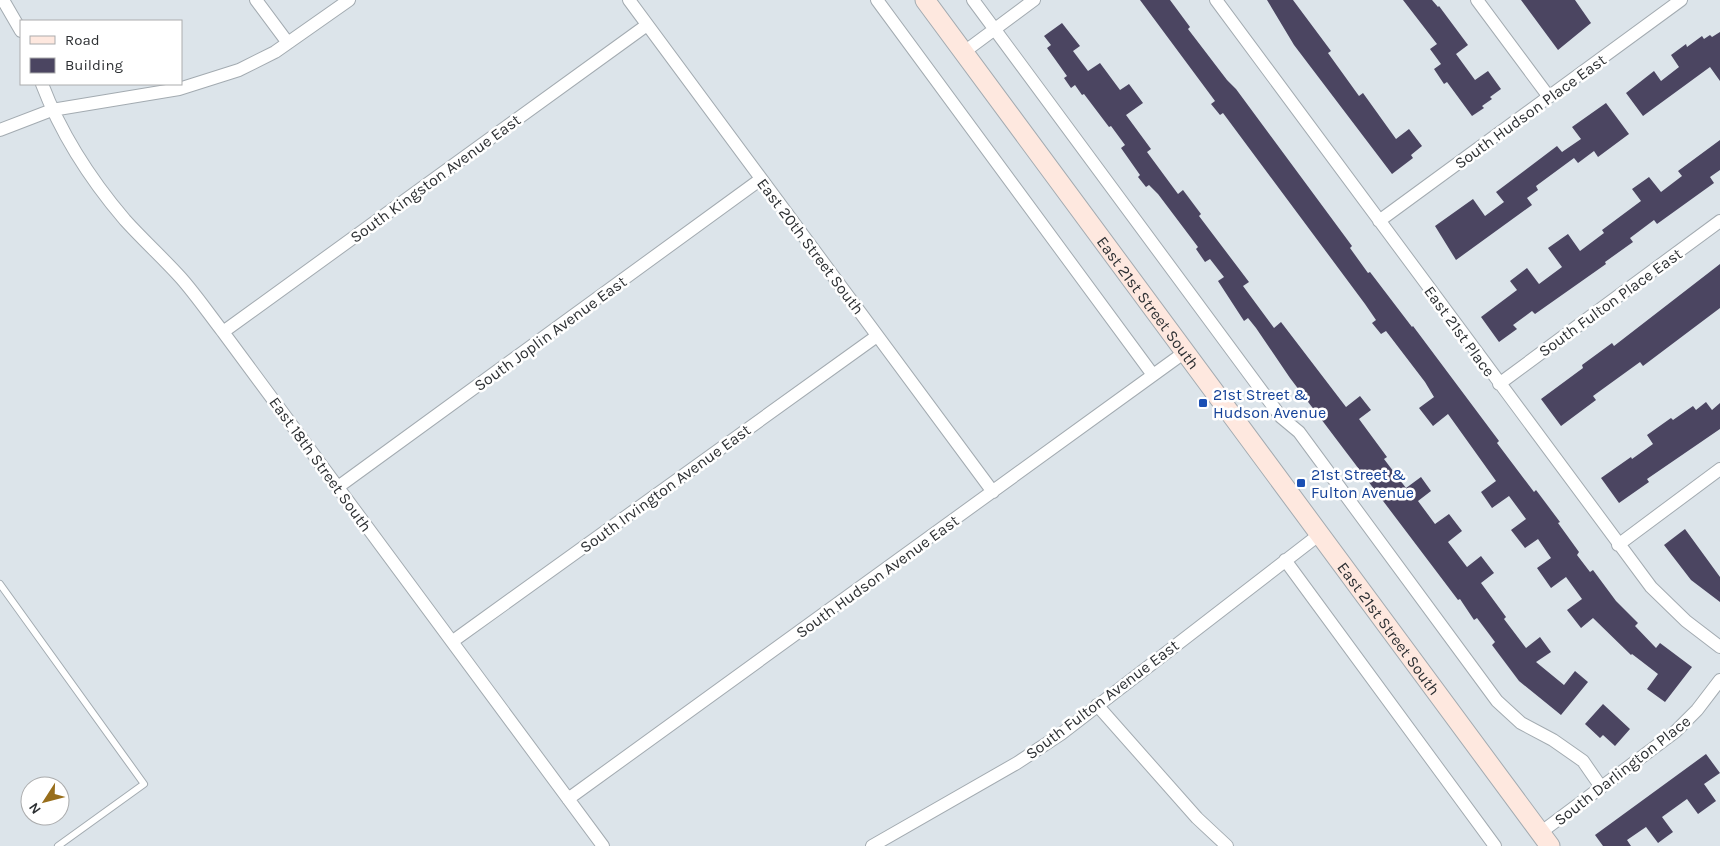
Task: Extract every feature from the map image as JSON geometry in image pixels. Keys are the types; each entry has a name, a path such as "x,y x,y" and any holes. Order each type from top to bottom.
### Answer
{"main road":[{"name":"East 21st Street South","path":"925,0 1545,840"}],"street":[{"path":"3,0 20,29"},
{"path":"256,0 288,43"},
{"path":"0,130 52,110 179,89 239,70 288,43 349,0"},
{"name":"East 20th Street South","path":"629,0 993,492"},
{"path":"877,0 1153,375"},
{"path":"973,0 1281,417 1299,432 1497,701 1521,723 1553,740 1582,761 1602,787"},
{"path":"964,52 1034,0"},
{"name":"East 21st Place","path":"1216,0 1651,588 1686,621 1720,647"},
{"path":"1477,0 1549,97"},
{"name":"South Hudson Place East","path":"1379,221 1681,0"},
{"name":"South Kingston Avenue East","path":"224,332 647,24"},
{"name":"East 18th Street South","path":"42,85 52,110 72,147 100,190 126,221 180,277 224,332 603,846"},
{"name":"South Joplin Avenue East","path":"338,487 761,179"},
{"name":"South Fulton Place East","path":"1499,384 1720,221"},
{"name":"South Irvington Avenue East","path":"453,641 877,336"},
{"name":"South Hudson Avenue East","path":"568,800 1185,352"},
{"path":"1618,545 1720,469"},
{"name":"South Fulton Avenue East","path":"872,846 1017,763 1061,734 1320,534"},
{"path":"1285,560 1495,846"},
{"name":"South Darlington Place","path":"1545,840 1602,787 1675,732 1697,710 1720,680"},
{"path":"1097,705 1197,818 1227,846"}],"lane":[{"path":"0,584 144,784 58,846"}],"building":[{"path":"1140,0 1170,0 1190,27 1188,29 1236,89 1352,246 1350,248 1368,273 1370,272 1413,326 1499,441 1497,443 1534,492 1536,490 1560,522 1558,523 1579,552 1577,555 1590,572 1593,570 1616,601 1638,623 1635,626 1656,648 1660,643 1692,667 1665,702 1647,689 1658,674 1631,655 1593,618 1581,628 1567,610 1582,599 1566,577 1551,588 1537,568 1551,558 1538,539 1525,548 1511,530 1526,519 1509,496 1492,508 1481,492 1496,481 1448,414 1433,426 1419,408 1434,397 1425,382 1386,331 1381,334 1372,323 1376,320 1365,304 1223,113 1220,115 1211,104 1215,101"},
{"path":"1267,0 1293,0 1331,51 1328,53 1359,96 1363,93 1396,139 1409,129 1422,146 1411,155 1413,158 1392,174 1294,45"},
{"path":"1403,0 1432,0 1439,6 1468,45 1456,54 1475,80 1488,71 1501,89 1490,97 1492,99 1482,106 1484,108 1472,116 1447,82 1444,84 1434,69 1441,64 1430,49 1437,44"},
{"path":"1521,0 1575,0 1591,23 1558,50"},
{"path":"1062,23 1080,46 1073,51 1088,71 1100,63 1120,90 1129,84 1143,103 1126,115 1151,149 1147,152 1178,194 1183,190 1201,214 1199,216 1249,282 1243,286 1274,328 1281,322 1346,407 1360,396 1371,410 1359,419 1387,457 1384,459 1406,488 1421,477 1431,491 1418,501 1435,524 1449,514 1462,531 1448,542 1467,567 1481,556 1494,573 1481,583 1506,617 1504,619 1526,648 1540,637 1551,652 1536,662 1564,685 1575,671 1588,682 1561,715 1519,681 1492,645 1495,642 1477,618 1474,620 1460,599 1458,600 1290,378 1256,328 1248,318 1244,321 1218,281 1224,277 1210,259 1205,262 1196,249 1198,247 1158,194 1149,185 1146,187 1138,177 1140,175 1121,148 1125,145 1111,126 1109,127 1075,85 1071,88 1064,78 1067,76 1047,48 1051,45 1044,36"},
{"path":"1720,32 1720,81 1710,67 1643,116 1626,93 1654,71 1661,81 1679,67 1671,55 1686,44 1687,47 1702,36 1704,39"},
{"path":"1606,103 1629,134 1598,157 1594,151 1578,163 1574,158 1536,186 1538,190 1527,198 1532,205 1456,260 1435,226 1473,199 1485,216 1504,202 1496,192 1557,146 1562,152 1581,139 1572,127"},
{"path":"1720,140 1720,170 1710,177 1714,183 1657,224 1654,220 1630,238 1633,242 1605,262 1606,264 1535,314 1532,311 1513,325 1517,329 1499,342 1481,317 1517,290 1510,281 1527,268 1539,284 1562,267 1548,248 1568,234 1580,251 1604,233 1602,230 1641,201 1632,189 1649,177 1661,192 1682,176 1678,171"},
{"path":"1720,264 1720,308 1643,366 1640,362 1593,396 1596,400 1561,426 1541,399 1583,368 1582,365 1612,343 1614,346"},
{"path":"1706,402 1712,410 1720,403 1720,429 1647,479 1649,482 1619,503 1601,478 1653,444 1647,435 1671,418 1673,420 1693,406 1696,410"},
{"path":"1685,529 1720,577 1720,602 1691,580 1664,545"},
{"path":"1603,704 1630,729 1615,746 1603,735 1600,738 1585,724"},
{"path":"1706,754 1720,773 1704,784 1716,801 1698,814 1687,799 1662,817 1673,832 1658,843 1646,827 1627,840 1631,846 1603,846 1595,835"}],"place":[{"name":"21st Street & Hudson Avenue","path":"1203,403"},
{"name":"21st Street & Fulton Avenue","path":"1301,483"}]}
